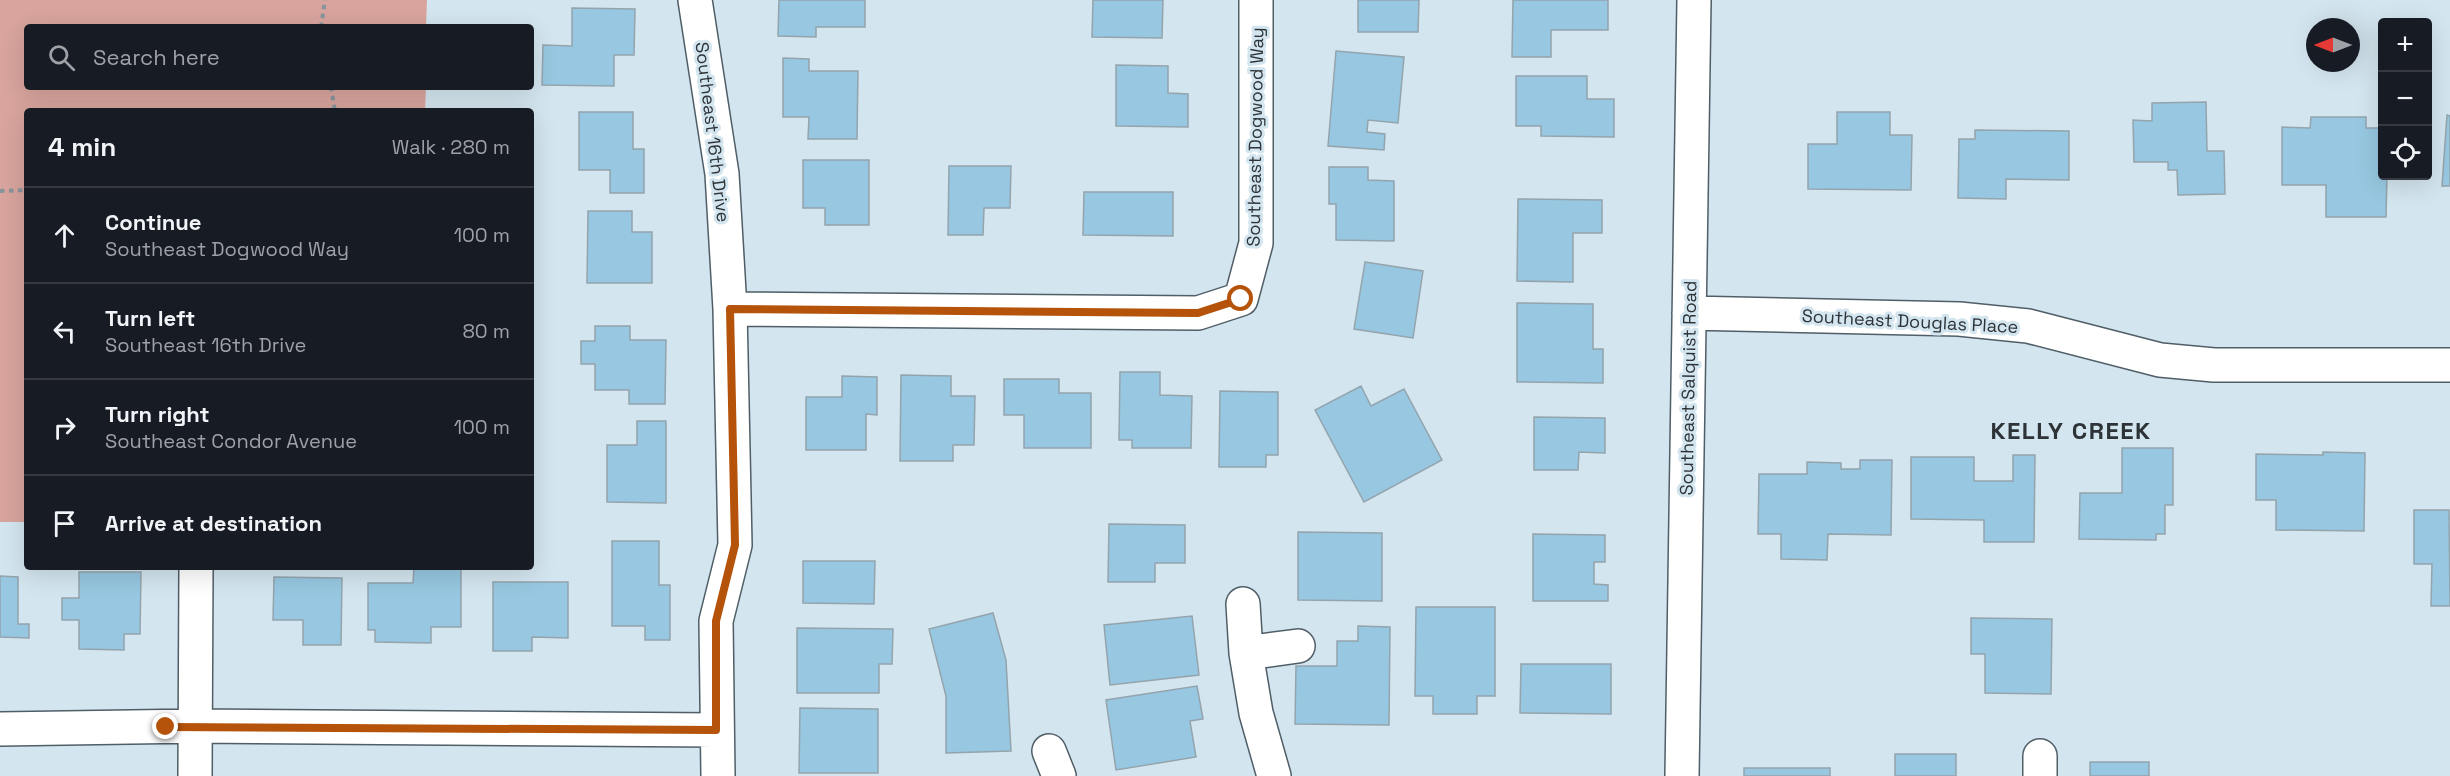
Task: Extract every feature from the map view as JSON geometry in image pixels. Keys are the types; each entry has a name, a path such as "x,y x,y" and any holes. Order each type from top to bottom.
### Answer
{"street":[{"name":"Southeast 16th Drive","path":"695,0 722,174 730,309 735,545 716,621 718,776"},
{"name":"Southeast Dogwood Way","path":"730,309 1198,313 1241,299 1256,243 1257,0"},
{"name":"Southeast Salquist Road","path":"1682,776 1694,0"},
{"name":"Southeast Douglas Place","path":"1689,313 1982,322 2028,326 2160,360 2214,365 2450,365"},
{"path":"195,776 196,570"},
{"path":"1243,604 1246,653 1256,713 1274,776"},
{"path":"1246,653 1298,646"},
{"path":"0,729 196,726 716,730"}],"path":[{"path":"321,24 325,0"},
{"path":"332,90 334,108"},
{"path":"0,191 24,190"}],"shaded area":[{"path":"0,0 427,0 426,24 24,24 24,90 426,90 425,108 24,108 24,522 0,522"}],"building":[{"path":"779,0 865,0 865,27 816,27 816,37 778,36"},
{"path":"1093,0 1163,0 1162,38 1092,37"},
{"path":"1358,0 1419,0 1418,32 1358,32"},
{"path":"1513,0 1608,0 1608,30 1551,30 1551,57 1512,57"},
{"path":"572,8 635,9 634,55 614,55 614,86 542,85 543,45 572,46"},
{"path":"1336,51 1404,57 1398,123 1368,120 1367,132 1385,134 1384,150 1328,146"},
{"path":"783,58 809,59 809,71 858,71 857,139 808,139 809,117 783,117"},
{"path":"1116,65 1168,66 1168,93 1188,94 1188,127 1116,126"},
{"path":"1516,76 1587,76 1587,99 1614,99 1614,137 1541,136 1541,126 1516,126"},
{"path":"2206,102 2207,151 2224,151 2225,194 2178,195 2177,170 2168,170 2168,162 2134,162 2133,120 2152,121 2152,103"},
{"path":"579,112 633,112 633,149 644,149 644,193 610,193 610,170 579,170"},
{"path":"1837,112 1890,112 1890,135 1912,135 1911,190 1808,189 1808,144 1837,144"},
{"path":"2447,115 2450,116 2450,186 2442,186"},
{"path":"2311,117 2366,117 2366,128 2378,128 2378,180 2387,180 2386,217 2326,217 2326,185 2282,185 2282,127 2310,128"},
{"path":"1975,130 2069,131 2069,180 2006,179 2006,199 1958,198 1959,139 1975,139"},
{"path":"803,160 869,160 869,225 825,225 825,208 803,208"},
{"path":"949,166 1011,166 1010,208 984,208 983,235 948,235"},
{"path":"1329,167 1368,167 1368,180 1394,181 1394,241 1336,240 1336,204 1329,204"},
{"path":"1084,192 1173,192 1173,236 1083,235"},
{"path":"1518,199 1602,200 1602,233 1573,233 1573,282 1517,281"},
{"path":"588,211 632,211 632,232 652,232 652,283 587,283"},
{"path":"1365,262 1423,271 1413,338 1354,329"},
{"path":"1517,303 1593,304 1593,349 1603,349 1603,383 1517,382"},
{"path":"595,326 630,326 630,340 666,340 665,404 629,404 629,390 595,390 595,364 581,364 581,341 595,341"},
{"path":"1120,372 1160,372 1160,395 1192,396 1191,448 1132,448 1132,440 1119,440"},
{"path":"901,375 951,376 951,396 975,396 974,445 953,445 953,461 900,461"},
{"path":"842,376 877,377 877,415 866,414 866,450 806,450 806,397 842,397"},
{"path":"1004,379 1059,379 1059,393 1091,393 1091,448 1024,448 1024,415 1004,415"},
{"path":"1361,386 1371,406 1404,389 1442,460 1364,502 1315,410"},
{"path":"1220,391 1278,392 1278,455 1266,455 1266,467 1219,467"},
{"path":"1534,417 1605,418 1605,453 1579,452 1578,470 1534,470"},
{"path":"637,421 666,421 666,503 607,502 607,445 637,445"},
{"path":"2122,448 2173,448 2173,505 2165,505 2165,534 2156,534 2156,540 2079,539 2080,493 2122,493"},
{"path":"2323,452 2365,453 2364,531 2276,530 2276,500 2256,500 2256,454 2323,455"},
{"path":"2013,455 2035,455 2034,542 1984,542 1984,520 1911,519 1911,457 1974,457 1974,481 2013,481"},
{"path":"1860,460 1892,460 1891,535 1828,534 1827,560 1781,559 1781,534 1758,534 1759,474 1807,474 1807,462 1841,463 1841,469 1860,469"},
{"path":"2414,510 2449,510 2450,606 2431,606 2432,564 2414,564"},
{"path":"1109,524 1185,525 1185,563 1155,563 1155,582 1108,582"},
{"path":"1298,532 1382,533 1382,601 1298,600"},
{"path":"1533,534 1605,535 1605,562 1594,562 1594,584 1608,585 1608,601 1533,601"},
{"path":"612,541 659,541 659,585 670,585 670,640 645,640 645,626 612,626"},
{"path":"803,561 875,561 874,604 803,603"},
{"path":"414,570 461,570 461,627 431,627 431,643 375,642 375,630 368,630 368,583 413,583"},
{"path":"79,572 141,572 140,634 124,634 124,650 79,649 79,620 62,620 62,598 79,598"},
{"path":"0,576 18,577 18,624 29,624 29,638 0,637"},
{"path":"274,577 342,578 341,645 303,645 303,620 273,620"},
{"path":"493,582 568,582 568,638 532,637 532,651 493,651"},
{"path":"1416,607 1495,607 1495,696 1477,696 1477,714 1433,714 1433,696 1415,696"},
{"path":"993,613 1006,660 1011,751 946,753 946,696 929,629"},
{"path":"1192,616 1199,675 1110,685 1104,625"},
{"path":"1971,618 2052,619 2051,694 1985,693 1985,654 1971,654"},
{"path":"1358,626 1390,627 1389,725 1295,724 1296,666 1337,666 1337,641 1358,641"},
{"path":"797,628 893,629 892,664 879,664 879,693 797,693"},
{"path":"1521,664 1611,664 1611,714 1520,713"},
{"path":"1197,686 1203,719 1190,721 1196,757 1116,770 1106,700"},
{"path":"800,708 878,709 878,773 799,773"},
{"path":"1895,754 1956,754 1956,776 1895,776"},
{"path":"2090,762 2149,762 2149,776 2090,776"},
{"path":"1744,768 1830,768 1830,776 1744,776"}],"district":[{"name":"KELLY CREEK","path":"2071,430"}],"route":[{"path":"166,727 716,730 716,621 735,545 730,309 1198,313 1241,299"}]}
